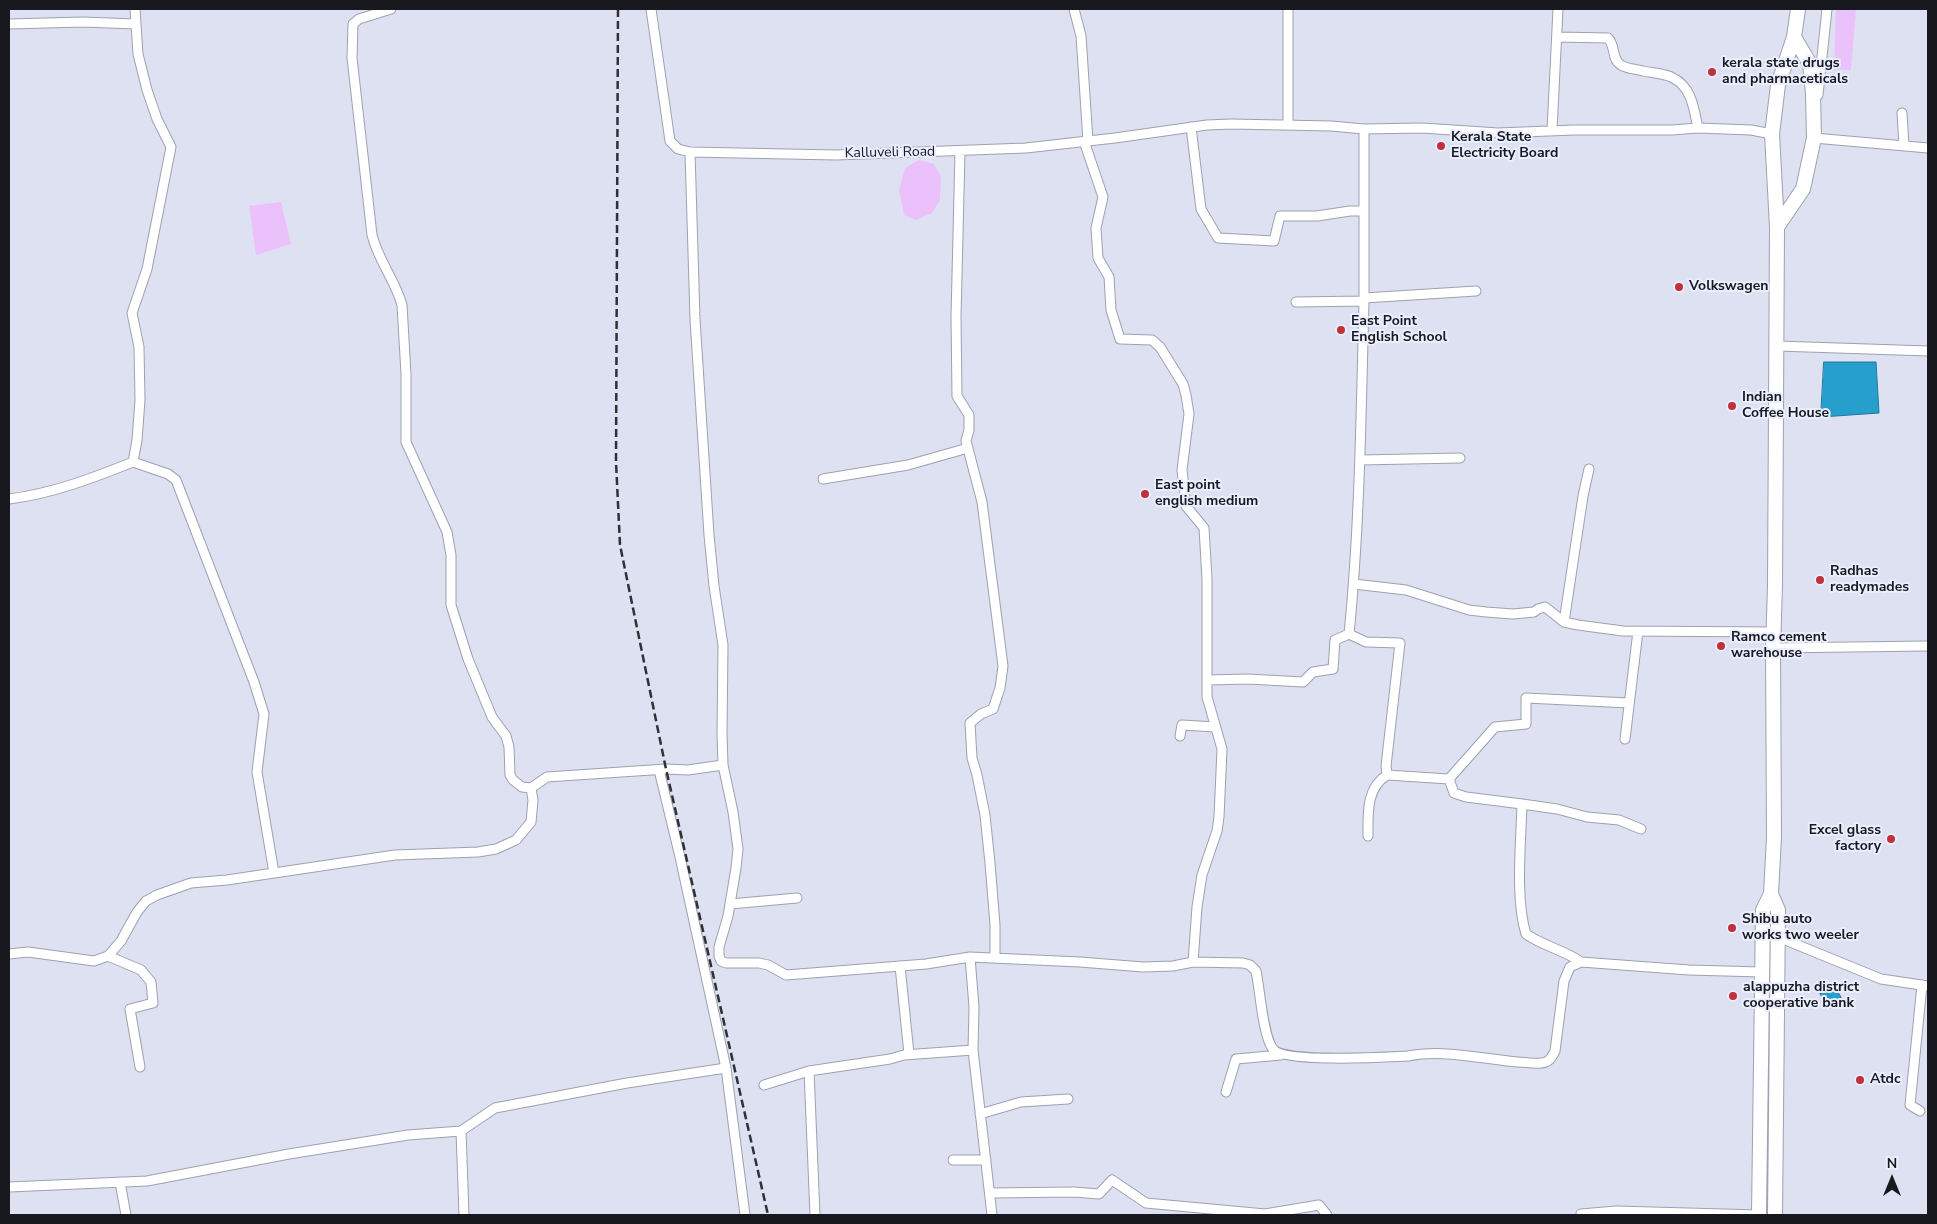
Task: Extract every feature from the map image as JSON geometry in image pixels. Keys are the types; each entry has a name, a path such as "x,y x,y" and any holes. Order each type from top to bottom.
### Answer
{"highway":[{"path":"1759,1215 1763,910 1771,894 1774,837 1773,648 1777,226 1772,134 1778,85 1794,37 1798,9"},
{"path":"1777,226 1803,189 1814,138 1814,93 1810,64 1794,37"},
{"path":"1771,894 1778,910 1775,1215"}],"street":[{"path":"133,462 137,440 140,400 139,348 132,313 147,269 172,147 157,119 147,90 138,54 135,9"},
{"path":"391,9 359,19 352,24 352,58 372,235 376,252 399,294 402,305 406,374 406,442 447,532 451,555 452,605 468,659 492,717 506,736 509,747 510,775 522,787 531,788 547,777 666,769 688,770 724,765"},
{"path":"651,9 670,141 678,149 690,152 695,319 708,516 714,586 723,645 722,734 724,765 738,849 728,916 719,947 721,960 726,964 759,963 768,965 786,975 900,966 970,957 1143,967 1173,966 1193,962 1224,962 1250,965 1256,972 1268,1040 1274,1051 1281,1055"},
{"path":"1074,9 1081,36 1086,141 1103,197 1096,228 1098,258 1109,277 1111,310 1120,339 1152,340 1160,347 1183,384 1189,414 1182,470 1186,506 1204,528 1206,543 1207,697 1222,749 1220,817 1202,875 1197,906 1193,962"},
{"path":"1288,9 1288,125"},
{"path":"1552,130 1558,9"},
{"path":"1826,9 1814,138 1928,148"},
{"path":"9,24 83,22 135,24"},
{"path":"1557,37 1608,38 1612,42 1615,58 1619,64 1673,77 1685,86 1692,102 1698,128"},
{"path":"1902,113 1904,146"},
{"name":"Kalluveli Road","path":"690,152 836,155 960,152 1026,148 1191,127 1232,124 1364,129 1422,128 1498,133 1552,130 1672,130 1698,128 1752,130 1772,134"},
{"path":"1191,127 1201,208 1218,238 1274,241 1280,216 1318,216 1350,211 1364,211"},
{"path":"1349,634 1354,584 1360,460 1364,300 1364,129"},
{"path":"960,152 956,308 957,396 969,415 969,430 966,441 982,502 1003,666 1000,688 993,708 981,714 970,723 972,758 978,775 985,815 996,925 995,958"},
{"path":"1296,302 1364,300 1476,291"},
{"path":"1777,346 1928,351"},
{"path":"822,479 908,465 968,448"},
{"path":"1360,460 1460,458"},
{"path":"9,498 34,494 87,480 133,462 168,474 176,480 254,682 264,714 257,772 274,873"},
{"path":"1564,622 1583,496 1590,469"},
{"path":"1354,584 1406,590 1469,610 1513,614 1534,612 1546,607 1564,622 1623,631 1774,632"},
{"path":"1625,739 1638,631"},
{"path":"1207,680 1303,682 1313,672 1333,669 1335,640 1349,634 1366,642 1400,643 1386,766 1387,776"},
{"path":"1773,648 1928,646"},
{"path":"1449,779 1495,726 1526,724 1526,698 1629,703"},
{"path":"1180,736 1182,725 1215,727"},
{"path":"659,770 726,1068 745,1215"},
{"path":"1368,836 1368,806 1378,781 1387,776 1449,779"},
{"path":"1449,779 1454,793 1466,797 1557,809 1587,817 1620,820 1641,830"},
{"path":"9,954 28,952 94,961 108,956 121,941 137,912 146,901 191,883 394,855 478,852 496,849 516,840 531,822 533,800 531,788"},
{"path":"1522,804 1521,919 1526,934 1538,943 1577,959 1680,969 1761,972"},
{"path":"730,904 797,898"},
{"path":"1778,937 1881,979 1925,985 1910,1105 1920,1110"},
{"path":"108,956 141,970 151,982 153,1003 130,1009 140,1066"},
{"path":"970,957 974,1008 973,1050 992,1215"},
{"path":"1226,1092 1236,1060 1281,1055 1313,1058 1408,1056 1422,1053 1543,1063 1551,1059 1555,1051 1564,981 1570,967 1577,959"},
{"path":"900,966 909,1054"},
{"path":"764,1085 809,1071 890,1059 909,1054 973,1050"},
{"path":"9,1187 147,1181 289,1154 399,1136 461,1131 495,1108 627,1083 726,1068"},
{"path":"809,1071 815,1215"},
{"path":"980,1114 1021,1102 1068,1099"},
{"path":"461,1131 464,1215"},
{"path":"953,1160 986,1160"},
{"path":"990,1193 1074,1192 1100,1194 1112,1180 1146,1203 1265,1214 1319,1205 1327,1215"},
{"path":"120,1182 126,1215"},
{"path":"1581,1215 1616,1211 1759,1215"}],"shaded area":[{"path":"1836,9 1856,9 1851,70 1834,70"},
{"path":"919,160 934,164 941,177 940,200 932,213 916,220 904,215 899,190 905,168"},
{"path":"281,202 291,244 256,255 249,206"}],"water":[{"path":"1824,362 1876,362 1879,413 1821,417"},
{"path":"1837,990 1844,1003 1830,1008 1820,994"}],"railway":[{"path":"618,9 616,462 620,545 666,769 768,1215"}],"place":[{"name":"kerala state drugs and pharmaceticals","path":"1712,72"},
{"name":"Kerala State Electricity Board","path":"1441,146"},
{"name":"Volkswagen","path":"1679,287"},
{"name":"East Point English School","path":"1341,330"},
{"name":"Indian Coffee House","path":"1732,406"},
{"name":"East point english medium","path":"1145,494"},
{"name":"Radhas readymades","path":"1820,580"},
{"name":"Ramco cement warehouse","path":"1721,646"},
{"name":"Excel glass factory","path":"1891,839"},
{"name":"Shibu auto works two weeler","path":"1732,928"},
{"name":"alappuzha district cooperative bank","path":"1733,996"},
{"name":"Atdc","path":"1860,1080"}]}
